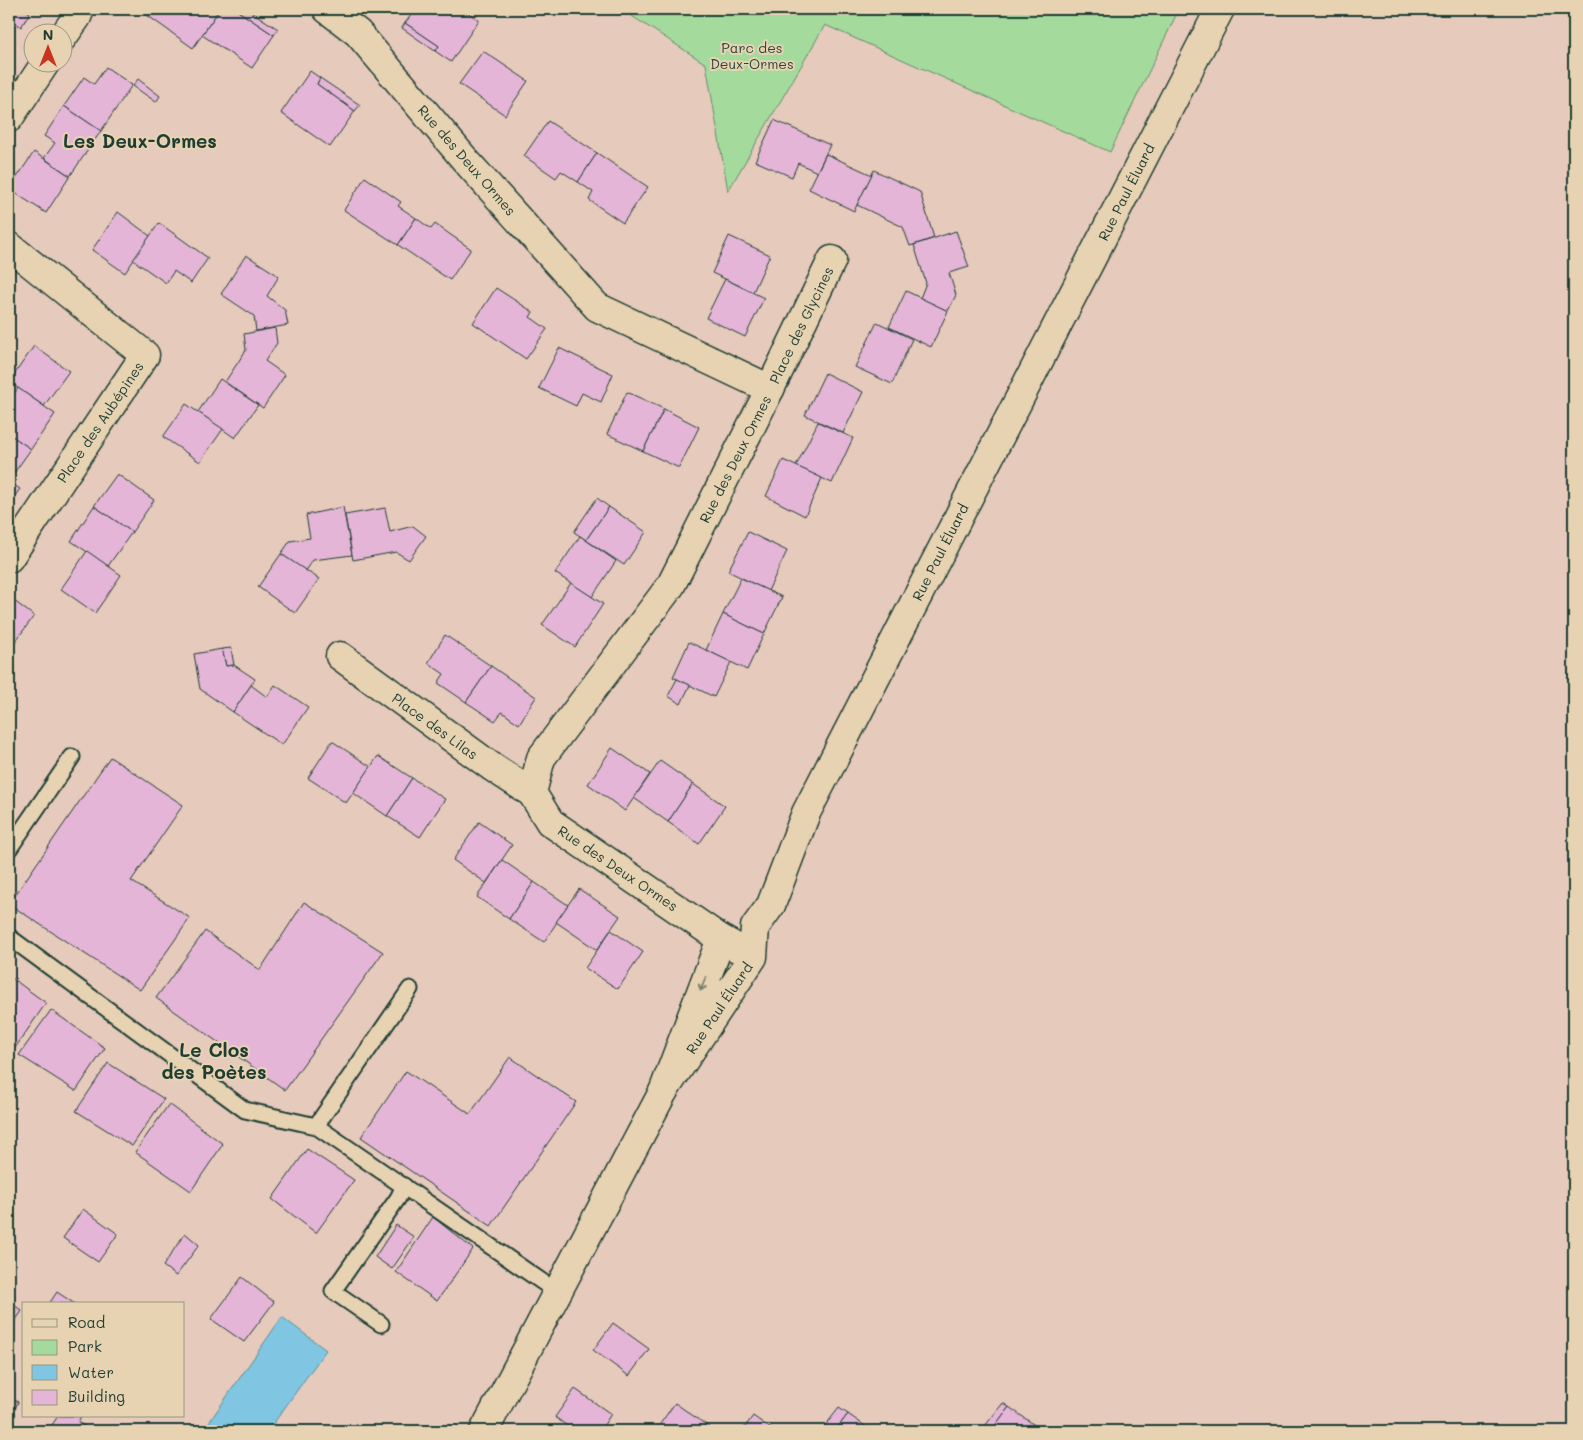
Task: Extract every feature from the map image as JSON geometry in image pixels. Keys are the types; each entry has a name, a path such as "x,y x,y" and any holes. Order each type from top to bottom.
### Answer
{"street":[{"path":"72,24 80,9"},
{"name":"Rue des Deux Ormes","path":"327,9 358,33 468,162 597,307 770,389 671,585 541,758 532,793 550,822 721,939 753,958"},
{"name":"Rue Paul Éluard","path":"662,1092 753,958 755,927 771,905 806,813 1220,9"},
{"path":"9,118 39,72"},
{"name":"Place des Aubépines","path":"9,246 145,356 9,558"},
{"name":"Place des Glycines","path":"770,389 832,260"},
{"name":"Place des Lilas","path":"340,656 492,767 532,793"},
{"name":"Rue Paul Éluard","path":"484,1431 662,1092 721,939"}],"lane":[{"path":"9,849 72,757"},
{"path":"9,937 245,1110 316,1126 558,1292"},
{"path":"316,1126 410,989"},
{"path":"382,1324 333,1291 398,1198 404,1186"}],"green space":[{"name":"Parc des Deux-Ormes","path":"621,9 1179,9 1110,152 825,25 728,191 706,64"}],"water":[{"path":"282,1317 326,1350 268,1431 203,1431"}],"building":[{"path":"9,9 24,9 30,13 24,22 22,22 21,27 9,18"},
{"path":"147,9 220,9 193,48 144,13"},
{"path":"220,9 235,9 274,35 252,68 202,35"},
{"path":"235,9 247,9 278,29 274,35"},
{"path":"416,9 462,9 479,20 451,62 435,51 439,46 405,23"},
{"path":"405,23 439,46 435,51 402,28"},
{"path":"483,51 528,81 505,115 459,84"},
{"path":"106,67 132,85 101,131 64,106 84,77 94,84"},
{"path":"310,71 320,78 317,84 355,111 330,147 281,113"},
{"path":"320,78 360,105 355,111 317,84"},
{"path":"138,79 160,96 156,102 133,86"},
{"path":"64,106 101,131 70,176 44,158 55,143 44,136"},
{"path":"774,120 830,145 817,172 798,163 792,177 755,161"},
{"path":"548,121 597,153 578,182 561,171 556,178 524,156"},
{"path":"34,152 70,176 46,213 9,189"},
{"path":"597,153 648,187 623,223 589,200 593,192 578,182"},
{"path":"826,154 872,175 854,211 809,189"},
{"path":"874,170 920,192 934,238 910,246 903,227 857,205"},
{"path":"365,177 401,202 398,206 416,218 398,245 344,210"},
{"path":"118,212 150,236 125,273 92,250"},
{"path":"416,218 431,229 435,224 471,249 450,280 398,245"},
{"path":"159,223 208,258 191,283 174,271 166,283 133,260"},
{"path":"956,231 969,267 949,273 956,295 948,311 920,298 926,283 914,245"},
{"path":"729,236 770,255 753,292 712,273"},
{"path":"246,255 279,276 267,296 285,310 288,325 256,331 254,316 221,294"},
{"path":"725,279 764,298 745,337 706,318"},
{"path":"496,288 533,312 530,317 547,329 526,359 473,323"},
{"path":"906,291 948,311 931,347 889,327"},
{"path":"877,322 912,339 892,384 855,367"},
{"path":"275,328 277,343 265,361 285,375 263,408 225,382 246,350 244,334"},
{"path":"34,346 69,371 44,406 9,382"},
{"path":"559,348 613,374 601,402 582,393 576,406 539,388"},
{"path":"825,373 863,392 843,433 805,415"},
{"path":"220,379 258,405 235,438 198,412"},
{"path":"18,388 55,414 31,449 9,434 9,401"},
{"path":"627,392 664,409 643,451 607,434"},
{"path":"186,404 223,429 200,462 163,437"},
{"path":"664,409 699,427 679,468 643,451"},
{"path":"818,422 853,438 832,483 796,466"},
{"path":"9,434 31,449 9,480"},
{"path":"783,460 822,478 805,516 766,496"},
{"path":"117,474 154,500 132,532 94,506"},
{"path":"9,482 20,489 9,504"},
{"path":"597,498 609,507 586,540 574,532"},
{"path":"94,506 132,532 108,566 71,541"},
{"path":"343,507 352,555 313,560 306,571 281,554 290,541 310,538 306,515"},
{"path":"609,507 646,532 624,565 586,540"},
{"path":"385,508 390,532 413,526 426,536 409,560 396,552 353,560 345,515"},
{"path":"748,532 787,551 768,591 728,571"},
{"path":"580,536 616,561 592,597 555,573"},
{"path":"87,551 121,575 95,613 61,589"},
{"path":"281,554 319,579 295,613 258,587"},
{"path":"741,578 782,597 764,634 723,614"},
{"path":"571,583 603,604 575,647 542,625"},
{"path":"9,597 34,616 9,650"},
{"path":"723,614 764,634 747,670 706,650"},
{"path":"445,635 491,666 466,702 438,683 444,674 428,663"},
{"path":"689,642 731,662 714,697 673,677"},
{"path":"231,648 234,665 226,666 222,649"},
{"path":"222,649 226,666 234,665 255,679 233,712 200,689 194,654"},
{"path":"491,666 536,697 519,724 502,712 495,721 466,702"},
{"path":"677,679 690,685 681,704 668,696"},
{"path":"251,685 267,697 275,685 308,707 282,745 233,712"},
{"path":"332,741 371,767 346,803 308,778"},
{"path":"612,748 650,774 625,811 588,784"},
{"path":"378,756 412,778 387,816 353,793"},
{"path":"110,757 183,805 131,881 190,918 140,990 9,904"},
{"path":"660,761 693,784 668,822 634,798"},
{"path":"412,778 445,799 420,837 387,816"},
{"path":"693,784 725,806 699,844 668,822"},
{"path":"479,822 512,845 486,883 453,860"},
{"path":"502,860 534,882 509,919 477,897"},
{"path":"534,882 568,905 544,942 509,919"},
{"path":"579,889 620,916 597,950 556,922"},
{"path":"304,902 383,952 285,1090 156,998 205,931 260,970"},
{"path":"611,930 643,952 618,989 585,968"},
{"path":"9,976 46,1003 13,1051 9,1047"},
{"path":"51,1010 105,1048 76,1091 19,1055"},
{"path":"510,1057 576,1102 491,1226 361,1137 406,1071 470,1114"},
{"path":"108,1063 164,1099 132,1146 76,1111"},
{"path":"169,1104 223,1144 191,1191 135,1152"},
{"path":"307,1149 354,1180 316,1233 272,1199"},
{"path":"83,1209 118,1234 98,1262 63,1238"},
{"path":"433,1217 473,1249 437,1301 396,1272"},
{"path":"396,1225 414,1237 392,1269 375,1257"},
{"path":"185,1233 199,1245 176,1276 163,1266"},
{"path":"242,1277 274,1302 244,1342 211,1319"},
{"path":"57,1292 72,1302 50,1302"},
{"path":"9,1301 22,1311 9,1330"},
{"path":"613,1323 649,1349 629,1376 593,1350"},
{"path":"575,1389 611,1414 600,1431 574,1431 555,1417"},
{"path":"9,1397 18,1402 9,1422"},
{"path":"675,1403 709,1427 706,1431 655,1431"},
{"path":"1003,1403 1009,1407 991,1431 981,1431"},
{"path":"1009,1407 1043,1431 991,1431"},
{"path":"839,1408 848,1414 835,1431 821,1431"},
{"path":"848,1414 872,1431 835,1431"},
{"path":"753,1416 774,1431 742,1431"},
{"path":"57,1418 80,1418 78,1422 92,1431 48,1431"}],"district":[{"name":"Les Deux-Ormes","path":"140,140"},
{"name":"Le Clos des Poètes","path":"214,1060"}]}
